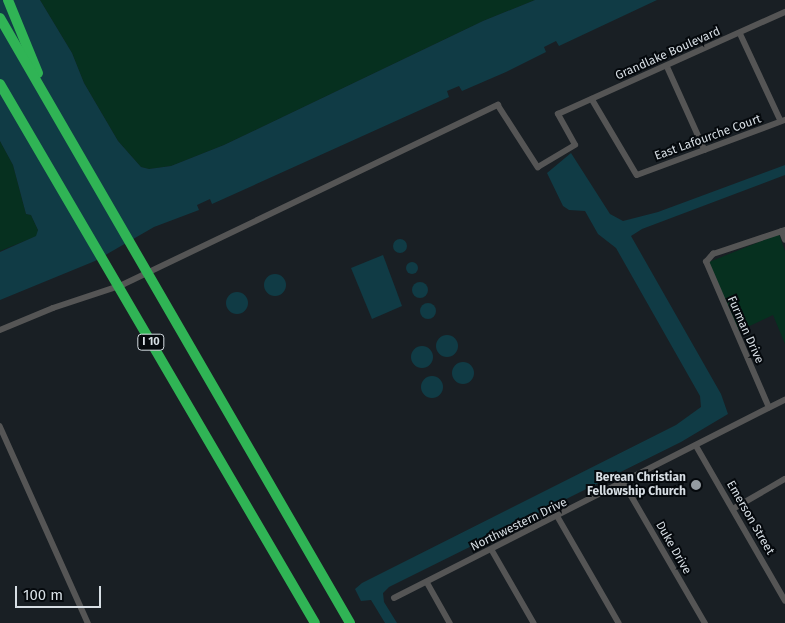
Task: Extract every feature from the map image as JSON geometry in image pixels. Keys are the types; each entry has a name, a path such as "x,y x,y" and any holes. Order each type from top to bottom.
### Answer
{"highway":[{"path":"8,0 41,79 40,89"},
{"name":"I 10","path":"0,18 350,623"},
{"name":"I 10","path":"0,84 315,623"},
{"path":"293,585 311,623"}],"street":[{"name":"Grandlake Boulevard","path":"0,330 53,308 122,285 498,105 538,167 575,145 558,114 785,12"},
{"path":"740,33 783,121"},
{"path":"667,66 705,150"},
{"name":"East Lafourche Court","path":"592,99 637,175 783,121"},
{"path":"784,230 785,239"},
{"name":"Furman Drive","path":"769,408 707,267 707,259 784,230"},
{"name":"Northwestern Drive","path":"394,598 624,484 785,400"},
{"path":"0,426 88,623"},
{"name":"Emerson Street","path":"697,447 785,600"},
{"path":"733,509 785,479"},
{"name":"Duke Drive","path":"624,484 705,623"},
{"path":"558,517 619,623"},
{"path":"492,550 534,623"},
{"path":"427,582 450,623"}],"green space":[{"path":"40,0 535,0 483,21 224,145 171,166 149,169 141,167 118,141 84,83 72,53"},
{"path":"0,141 13,165 26,214 31,215 38,230 37,236 0,251"},
{"path":"779,234 785,251 785,344 773,315 739,331 709,262"}],"water":[{"path":"0,0 40,0 72,53 84,83 118,141 141,167 149,169 171,166 224,145 483,21 535,0 657,0 559,46 556,41 544,47 546,52 506,72 462,91 459,86 447,91 449,97 212,204 210,199 197,205 199,210 154,227 95,261 0,300 0,252 36,236 38,230 31,215 26,214 13,165 0,141"},
{"path":"571,153 610,214 623,221 658,212 785,165 785,175 642,229 631,236 721,394 728,414 681,442 389,587 383,593 384,602 397,623 385,623 371,600 361,601 355,589 362,583 676,425 701,407 700,396 616,248 598,234 585,211 569,210 563,206 547,173"},
{"path":"400,239 405,241 407,246 405,251 400,253 395,251 393,246 395,241"},
{"path":"383,255 402,306 372,319 351,268"},
{"path":"412,262 418,268 412,274 406,268"},
{"path":"275,274 283,277 286,285 283,293 275,296 267,293 264,285 267,277"},
{"path":"420,282 428,290 420,298 412,290"},
{"path":"237,292 245,295 248,303 245,311 237,314 229,311 226,303 229,295"},
{"path":"428,303 434,305 436,311 434,317 428,319 422,317 420,311 422,305"},
{"path":"447,335 455,338 458,346 455,354 447,357 439,354 436,346 439,338"},
{"path":"422,346 430,349 433,357 430,365 422,368 414,365 411,357 414,349"},
{"path":"463,362 471,365 474,373 471,381 463,384 455,381 452,373 455,365"},
{"path":"432,376 440,379 443,387 440,395 432,398 424,395 421,387 424,379"}],"traffic: fast":[{"path":"8,0 38,73"},
{"path":"0,18 350,623"},
{"path":"0,84 315,623"}],"place":[{"name":"Berean Christian Fellowship Church","path":"696,485"}]}
